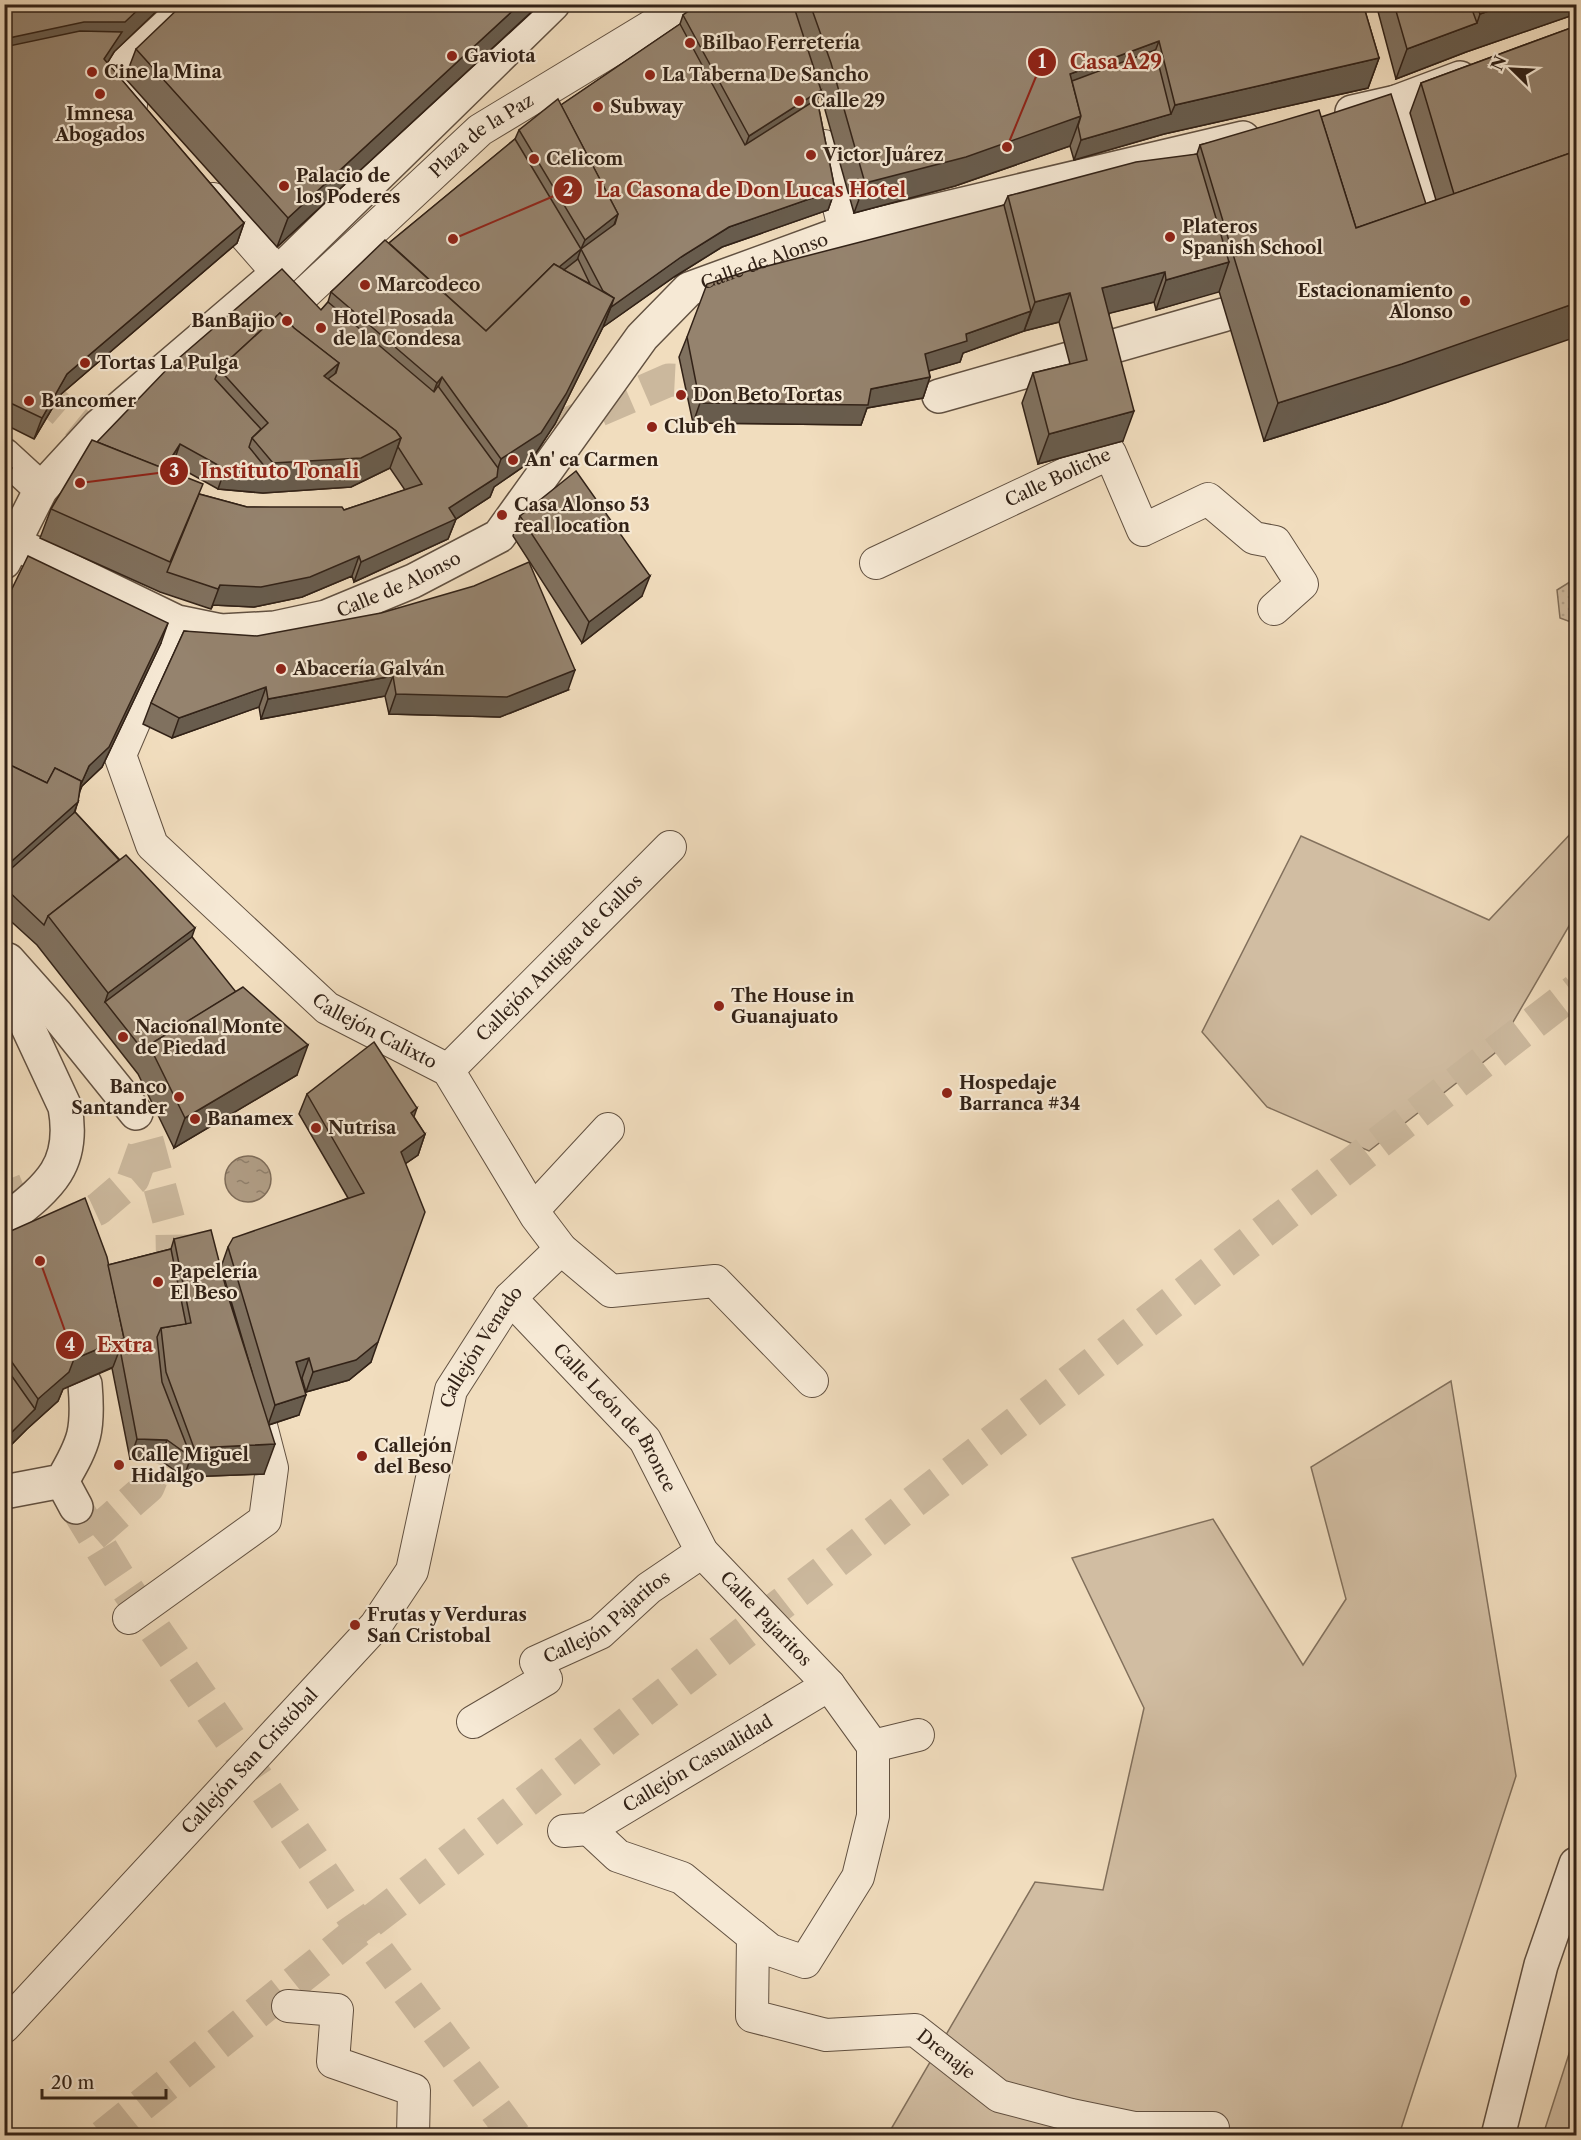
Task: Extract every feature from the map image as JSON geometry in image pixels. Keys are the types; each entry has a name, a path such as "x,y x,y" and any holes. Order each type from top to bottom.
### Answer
{"street":[{"path":"148,124 109,79 190,4"},
{"path":"9,552 40,489 99,426 278,273 553,4"},
{"name":"Plaza de la Paz","path":"300,298 480,130 688,4"},
{"path":"1327,118 1396,102 1492,66"},
{"path":"1396,102 1430,224"},
{"path":"819,122 845,232"},
{"name":"Calle de Alonso","path":"9,552 177,622 221,631 275,628 326,618 413,581 499,536 642,337 689,289 845,232 1270,131"},
{"path":"194,177 278,273"},
{"path":"939,396 1222,315"},
{"name":"Calle Boliche","path":"876,563 1110,453 1143,530 1208,499 1254,537 1275,542 1302,584 1274,609"},
{"path":"4,455 40,489"},
{"name":"Callejón Calixto","path":"177,622 120,755 152,845 327,1008 448,1070 533,1210 561,1249 611,1291 715,1281 812,1381"},
{"name":"Callejón Antigua de Gallos","path":"448,1070 670,847"},
{"path":"4,956 57,1015 136,1113"},
{"path":"4,976 65,1107 69,1127 64,1159 57,1173 36,1196 4,1222"},
{"path":"533,1210 608,1129"},
{"name":"Callejón Venado","path":"435,1464 451,1390 510,1298 561,1249"},
{"name":"Calle León de Bronce","path":"510,1298 645,1440 702,1552"},
{"path":"4,1492 69,1494 88,1417 85,1384"},
{"path":"129,1618 265,1520 273,1468 251,1391"},
{"name":"Callejón San Cristóbal","path":"4,2027 376,1625 411,1571 435,1464"},
{"name":"Calle Pajaritos","path":"702,1552 829,1686 873,1746"},
{"name":"Callejón Pajaritos","path":"473,1722 546,1679 536,1662 600,1633 649,1588 702,1552"},
{"name":"Callejón Casualidad","path":"753,1936 682,1878 618,1856 576,1830 829,1686"},
{"path":"753,1936 770,1950 805,1962 858,1878 873,1816 873,1746 918,1735"},
{"path":"1498,2136 1541,1965 1576,1864"},
{"name":"Drenaje","path":"753,1936 752,2016 826,2035 915,2031 999,2096 1071,2115 1134,2128 1216,2121"},
{"path":"288,2006 337,2010 333,2062 414,2090 412,2136"}],"shaded area":[{"path":"1576,578 1576,624 1560,618 1557,590"},
{"path":"1576,828 1576,914 1495,1053 1369,1151 1267,1107 1202,1032 1301,836 1489,920"},
{"path":"1451,1381 1516,1776 1399,2135 887,2136 1035,1882 1103,1890 1144,1708 1072,1558 1213,1519 1303,1665 1346,1599 1311,1467"},
{"path":"1576,2032 1576,2135 1543,2135"}],"water":[{"path":"248,1156 257,1157 265,1162 270,1170 270,1188 265,1196 257,1201 248,1202 239,1201 231,1196 226,1188 225,1179 226,1170 231,1162 239,1157"}],"building":[{"path":"4,4 144,4 125,22 84,22 4,39"},
{"name":"Palacio de los Poderes","path":"183,4 520,4 288,218 136,49"},
{"path":"699,4 793,4 821,90 749,136 683,15"},
{"path":"810,4 1363,4 1379,58 1175,105 1159,41 1070,74 1081,116 966,157 865,183 831,63"},
{"path":"1394,4 1470,4 1477,23 1407,49"},
{"path":"1476,4 1508,4 1480,14"},
{"path":"680,24 745,145 817,99 835,190 729,227 681,257 611,307 614,298 603,291 581,249 615,224 618,214 561,105"},
{"path":"1576,26 1576,151 1454,194 1421,83"},
{"path":"80,31 122,32 104,59 244,223 67,374 42,418 4,400 4,47"},
{"path":"1155,50 1171,114 1081,140 1078,126 1081,116 1072,81"},
{"path":"1391,94 1426,204 1356,228 1321,117"},
{"path":"558,99 618,214 585,240 519,130"},
{"path":"1319,110 1356,228 1576,151 1576,303 1402,364 1278,403 1200,145"},
{"path":"515,139 581,249 559,267 554,264 486,331 389,243"},
{"path":"1197,154 1229,262 1166,280 1165,272 1102,288 1134,411 1049,434 1033,373 1087,360 1070,293 1035,302 1008,196 1136,162"},
{"path":"1004,205 1031,311 966,334 967,341 925,354 930,377 871,389 868,405 700,403 687,337 707,284 748,271"},
{"path":"385,240 486,331 554,264 614,298 566,394 541,433 501,459 442,377 437,383 331,292"},
{"path":"578,259 590,284 564,270"},
{"path":"282,269 321,310 328,302 434,392 438,386 498,468 497,477 449,508 456,519 361,562 359,556 310,577 261,587 220,585 218,589 167,572 199,494 247,507 342,507 344,510 422,484 398,447 401,438 396,431 328,379 336,373 339,363 294,328 280,313 219,369 215,379 261,429 252,438 249,447 270,473 225,469 180,444 164,469 97,442 172,364"},
{"path":"280,313 294,328 339,363 324,376 396,431 401,438 361,458 273,463 252,438 268,423 219,369"},
{"path":"92,440 203,484 170,562 51,509"},
{"path":"4,462 12,468 4,484"},
{"path":"576,471 650,576 589,622 520,516"},
{"path":"28,556 168,623 109,747 89,766 81,784 81,781 55,768 47,783 4,762 4,605"},
{"path":"529,562 575,670 507,697 396,694 393,676 268,699 266,687 179,718 151,703 184,631 257,636 381,613 474,586"},
{"path":"4,762 47,783 55,768 81,781 78,802 4,868"},
{"path":"75,812 119,860 48,916 44,925 4,887 4,875"},
{"path":"126,855 195,928 108,993 48,916"},
{"path":"192,937 236,992 149,1045 146,1054 105,1002"},
{"path":"243,987 308,1045 185,1118 149,1045"},
{"path":"374,1042 417,1108 411,1113 425,1134 401,1152 425,1212 378,1342 356,1360 313,1372 309,1358 296,1362 306,1395 275,1405 228,1247 233,1238 364,1193 307,1094"},
{"path":"85,1198 107,1257 124,1338 74,1359 69,1372 38,1399 4,1351 4,1234"},
{"path":"211,1230 228,1296 275,1444 194,1448 166,1372 161,1328 191,1323 174,1239"},
{"path":"171,1249 186,1324 161,1328 157,1337 162,1382 191,1457 167,1440 137,1439 120,1349 124,1338 108,1265"},
{"path":"4,1365 35,1409 12,1432 4,1434"},
{"path":"1576,2126 1576,2136 1560,2136 1567,2130"}],"tunnel":[{"path":"4,355 56,406 114,450"},
{"path":"509,449 669,380 728,383"},
{"path":"103,2136 361,1929 1576,990"},
{"path":"50,1231 98,1209 133,1179 147,1140 145,1137"},
{"path":"147,1140 172,1232 173,1291"},
{"path":"4,1181 27,1237"},
{"path":"93,1535 148,1487 177,1418"},
{"path":"76,1507 118,1576 361,1929 515,2136"}],"place":[{"name":"Bilbao Ferretería","path":"690,43"},
{"name":"Gaviota","path":"452,56"},
{"name":"Cine la Mina","path":"92,72"},
{"name":"La Taberna De Sancho","path":"650,75"},
{"name":"Imnesa Abogados","path":"100,94"},
{"name":"Calle 29","path":"799,101"},
{"name":"Subway","path":"598,107"},
{"name":"Casa A29","path":"1007,147"},
{"name":"Victor Juárez","path":"811,155"},
{"name":"Celicom","path":"534,159"},
{"name":"Palacio de los Poderes","path":"284,186"},
{"name":"Plateros Spanish School","path":"1170,237"},
{"name":"La Casona de Don Lucas Hotel","path":"453,239"},
{"name":"Marcodeco","path":"365,285"},
{"name":"Estacionamiento Alonso","path":"1465,301"},
{"name":"BanBajio","path":"287,321"},
{"name":"Hotel Posada de la Condesa","path":"321,328"},
{"name":"Tortas La Pulga","path":"85,363"},
{"name":"Don Beto Tortas","path":"681,395"},
{"name":"Bancomer","path":"29,401"},
{"name":"Club eh","path":"652,427"},
{"name":"An' ca Carmen","path":"513,460"},
{"name":"Instituto Tonali","path":"80,483"},
{"name":"Casa Alonso 53 real location","path":"502,515"},
{"name":"Abacería Galván","path":"281,669"},
{"name":"The House in Guanajuato","path":"719,1006"},
{"name":"Nacional Monte de Piedad","path":"123,1037"},
{"name":"Hospedaje Barranca #34","path":"947,1093"},
{"name":"Banco Santander","path":"179,1097"},
{"name":"Banamex","path":"195,1119"},
{"name":"Nutrisa","path":"316,1128"},
{"name":"Extra","path":"40,1261"},
{"name":"Papelería El Beso","path":"158,1282"},
{"name":"Callejón del Beso","path":"362,1456"},
{"name":"Calle Miguel Hidalgo","path":"119,1465"},
{"name":"Frutas y Verduras San Cristobal","path":"355,1625"}]}
